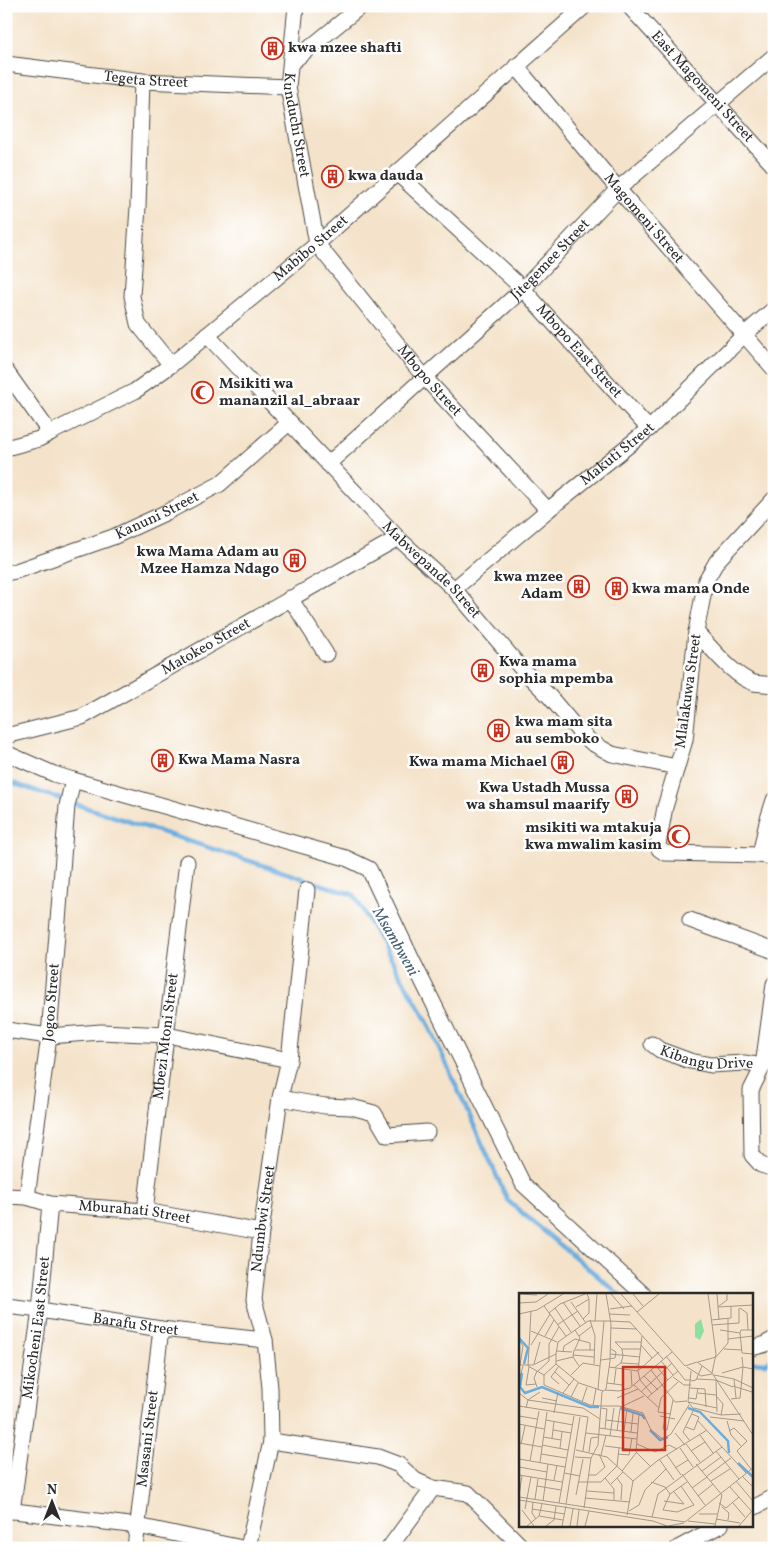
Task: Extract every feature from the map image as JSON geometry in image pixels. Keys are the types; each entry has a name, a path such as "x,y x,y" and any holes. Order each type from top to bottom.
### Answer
{"street":[{"name":"Kunduchi Street","path":"296,6 288,87 317,244"},
{"path":"291,63 361,6"},
{"name":"Mabibo Street","path":"6,448 39,439 135,391 171,366 317,244 585,6"},
{"name":"East Magomeni Street","path":"629,6 774,166"},
{"name":"Jitegemee Street","path":"328,464 523,289 618,189 774,56"},
{"name":"Tegeta Street","path":"6,64 142,81 288,87"},
{"name":"Magomeni Street","path":"516,66 618,189 774,369"},
{"path":"142,81 138,207 132,296 138,324 171,366"},
{"name":"Mbopo East Street","path":"397,173 523,289 650,429"},
{"name":"Mbopo Street","path":"317,244 425,378 548,510"},
{"name":"Makuti Street","path":"454,589 548,510 650,429 745,334 774,309"},
{"name":"Mabwepande Street","path":"207,335 398,538 454,589 521,668 592,743 612,754 677,767"},
{"path":"6,371 50,433"},
{"name":"Kanuni Street","path":"6,573 112,537 220,484 290,422"},
{"name":"Mlalakuwa Street","path":"767,856 665,853 659,849 659,837 685,740 696,632 706,580 717,561 774,499"},
{"name":"Matokeo Street","path":"6,736 82,717 398,538"},
{"path":"290,598 326,654"},
{"path":"696,632 734,671 744,678 754,683 774,685"},
{"path":"6,753 54,774 70,793 346,858 370,869 416,968 523,1184 642,1293"},
{"name":"Jogoo Street","path":"27,1198 49,1036 70,793"},
{"path":"767,856 767,822 774,800"},
{"name":"Mbezi Mtoni Street","path":"144,1211 187,862"},
{"name":"Ndumbwi Street","path":"248,1548 271,1442 270,1388 265,1340 254,1300 261,1232 280,1098 288,1060 307,890"},
{"path":"690,920 774,951"},
{"path":"774,984 763,1066 751,1090 752,1155 761,1165 774,1169"},
{"path":"6,1030 49,1036 102,1032 167,1035 288,1060"},
{"name":"Kibangu Drive","path":"652,1044 660,1050 690,1061 711,1065 744,1063 763,1066"},
{"path":"280,1098 325,1106 351,1107 374,1113 387,1135 428,1132"},
{"name":"Mburahati Street","path":"6,1196 27,1198 50,1204 144,1211 261,1232"},
{"name":"Mikocheni East Street","path":"9,1511 40,1310 50,1204"},
{"name":"Barafu Street","path":"6,1306 161,1329 265,1340"},
{"name":"Msasani Street","path":"135,1548 161,1329"},
{"path":"752,1348 763,1345 774,1339"},
{"path":"271,1442 378,1457 399,1465 415,1480 432,1488 468,1493 524,1548"},
{"path":"389,1548 432,1488"},
{"path":"752,1508 774,1497"},
{"path":"9,1511 138,1526 242,1548"},
{"path":"678,1548 719,1526"}],"waterway":[{"name":"Msambweni","path":"6,781 64,800"},
{"name":"Msambweni","path":"72,803 354,895 427,1021 508,1201 618,1293"},
{"name":"Msambweni","path":"752,1362 766,1363 774,1358"}],"place":[{"name":"kwa mzee shafti","path":"272,48"},
{"name":"kwa dauda","path":"332,176"},
{"name":"Msikiti wa mananzil al_abraar","path":"203,393"},
{"name":"kwa Mama Adam au Mzee Hamza Ndago","path":"295,561"},
{"name":"kwa mzee Adam","path":"579,586"},
{"name":"kwa mama Onde","path":"616,589"},
{"name":"Kwa mama sophia mpemba","path":"483,671"},
{"name":"kwa mam sita au semboko","path":"499,731"},
{"name":"Kwa Mama Nasra","path":"162,760"},
{"name":"Kwa mama Michael","path":"563,762"},
{"name":"Kwa Ustadh Mussa wa shamsul maarify","path":"626,797"},
{"name":"msikiti wa mtakuja kwa mwalim kasim","path":"678,837"}]}
